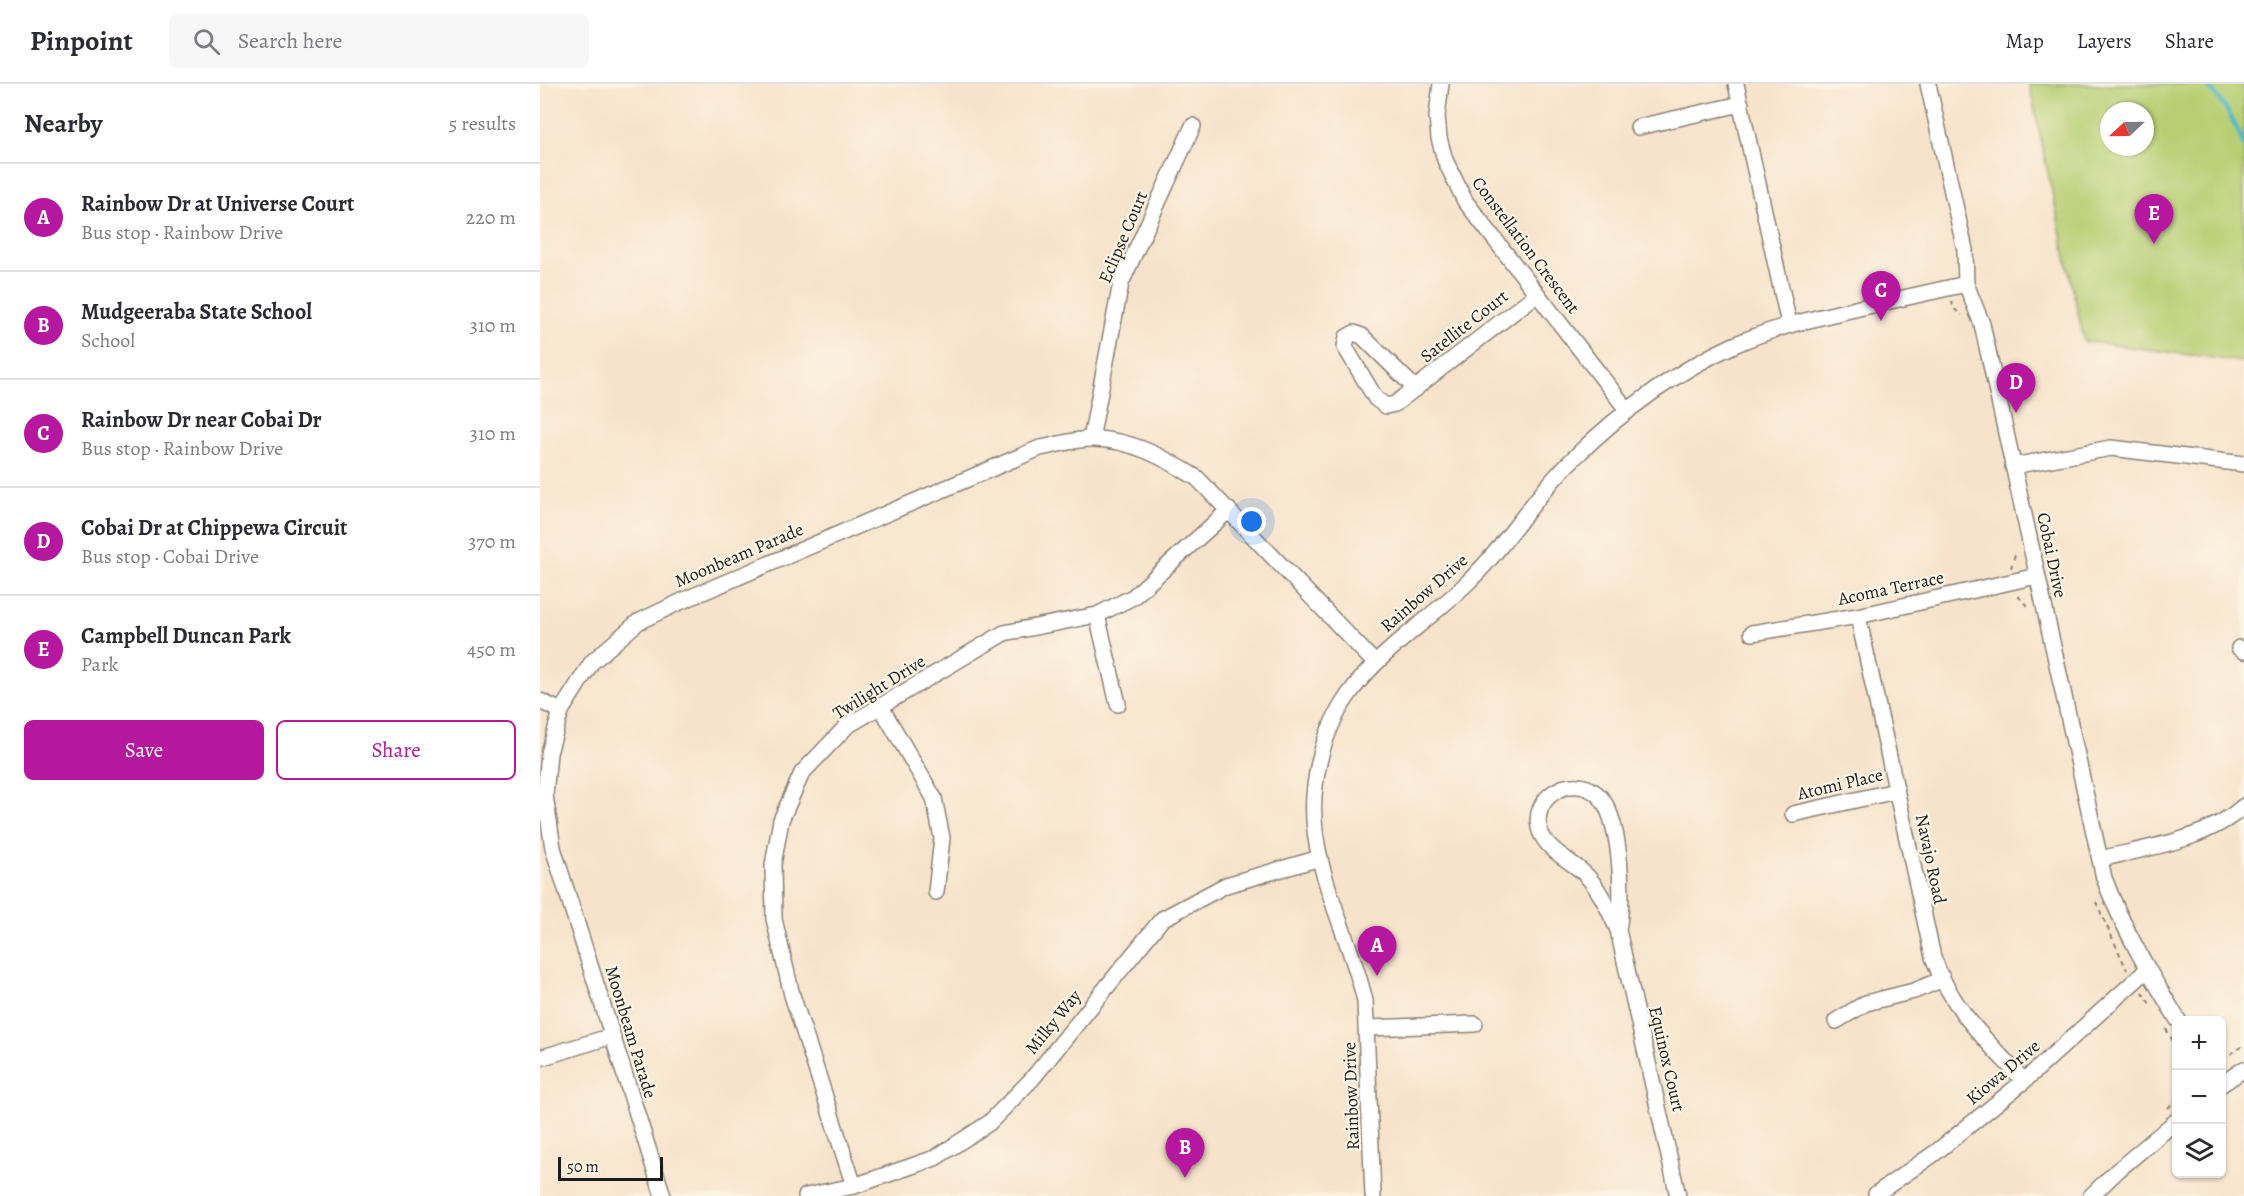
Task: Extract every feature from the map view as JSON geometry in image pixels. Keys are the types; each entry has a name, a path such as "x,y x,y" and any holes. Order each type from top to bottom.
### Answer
{"street":[{"name":"Constellation Crescent","path":"1441,84 1437,116 1439,138 1453,180 1465,201 1628,411"},
{"path":"1736,84 1790,324"},
{"name":"Cobai Drive","path":"1928,84 1965,250 1966,284 1982,324 2100,859 2114,903 2147,970 2176,1016"},
{"path":"1638,127 1741,104"},
{"name":"Eclipse Court","path":"1091,439 1121,283 1193,126"},
{"name":"Rainbow Drive","path":"1373,1196 1368,1028 1360,980 1320,858 1315,825 1314,797 1323,747 1334,719 1348,694 1375,663 1465,585 1504,544 1538,497 1561,471 1628,411 1659,388 1733,346 1790,324 1966,284"},
{"name":"Satellite Court","path":"1416,389 1362,336 1354,333 1347,337 1345,347 1380,403 1392,405 1416,389 1537,294"},
{"name":"Moonbeam Parade","path":"663,1196 553,848 545,795 549,753 561,711 592,662 638,622 1040,448 1091,439 1136,446 1168,460 1197,478 1375,663"},
{"path":"2013,466 2111,448 2244,464"},
{"name":"Twilight Drive","path":"854,1186 792,995 774,919 774,865 781,820 802,773 847,726 1004,633 1097,615 1133,597 1229,510"},
{"name":"Acoma Terrace","path":"1752,633 1858,616 2037,576"},
{"path":"1097,615 1118,704"},
{"name":"Navajo Road","path":"1858,616 1933,957 1941,980 1968,1021 2024,1081"},
{"path":"540,702 561,711"},
{"path":"881,707 934,798 942,838 936,892"},
{"name":"Equinox Court","path":"1618,930 1621,916 1615,826 1605,802 1597,794 1579,785 1569,786 1555,792 1541,805 1538,824 1541,835 1548,845 1571,862 1594,884 1618,930 1678,1196"},
{"name":"Atomi Place","path":"1793,814 1896,791"},
{"path":"2100,859 2199,835 2226,821 2244,806"},
{"name":"Milky Way","path":"806,1196 854,1186 935,1158 989,1123 1032,1079 1162,919 1226,885 1320,858"},
{"name":"Kiowa Drive","path":"1876,1194 1935,1153 2024,1081 2147,970"},
{"path":"1836,1021 1866,1003 1914,991 1941,980"},
{"path":"1368,1028 1475,1024"},
{"path":"540,1058 612,1036"},
{"path":"2226,1080 2244,1069"},
{"path":"2091,1196 2172,1124"}],"path":[{"path":"2226,1057 2244,1045"}],"green space":[{"path":"2029,84 2244,84 2244,362 2084,341"}],"waterway":[{"path":"2206,84 2229,114 2244,147"}],"place":[{"name":"Campbell Duncan Park","path":"2154,244"},
{"name":"Rainbow Dr near Cobai Dr","path":"1881,321"},
{"name":"Cobai Dr at Chippewa Circuit","path":"2016,413"},
{"name":"Rainbow Dr at Universe Court","path":"1377,976"},
{"name":"Mudgeeraba State School","path":"1185,1178"}]}
